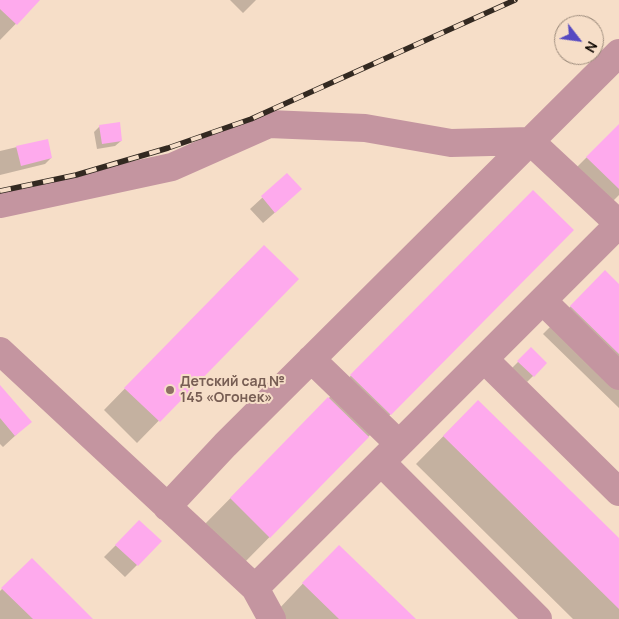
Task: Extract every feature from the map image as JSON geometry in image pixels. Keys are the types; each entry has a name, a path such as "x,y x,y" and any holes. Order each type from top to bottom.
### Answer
{"lane":[{"path":"168,507 311,359 619,53"},
{"path":"0,204 172,167 269,124 365,128 451,143 530,141 619,224 255,588"},
{"path":"543,301 619,376"},
{"path":"0,350 255,588 272,619"},
{"path":"311,359 390,453 538,619"},
{"path":"484,359 619,492"}],"building":[{"path":"0,0 40,0 17,25 0,9"},
{"path":"120,122 122,141 102,144 99,125"},
{"path":"619,124 619,189 586,157"},
{"path":"48,139 52,158 21,166 16,146"},
{"path":"287,173 302,189 275,213 261,196"},
{"path":"533,190 574,230 391,415 350,375"},
{"path":"264,245 299,279 160,422 124,388"},
{"path":"605,270 619,284 619,354 570,306"},
{"path":"531,347 547,363 534,377 517,361"},
{"path":"0,385 32,422 15,436 0,418"},
{"path":"328,397 369,437 270,538 230,498"},
{"path":"478,400 619,538 619,609 443,436"},
{"path":"139,520 162,541 138,566 115,545"},
{"path":"339,545 416,619 339,619 302,583"},
{"path":"32,558 93,619 33,619 1,588"}],"railway":[{"path":"0,191 76,175 168,148 251,119 515,0"}],"place":[{"name":"Детский сад № 145 «Огонек»","path":"170,390"}]}
